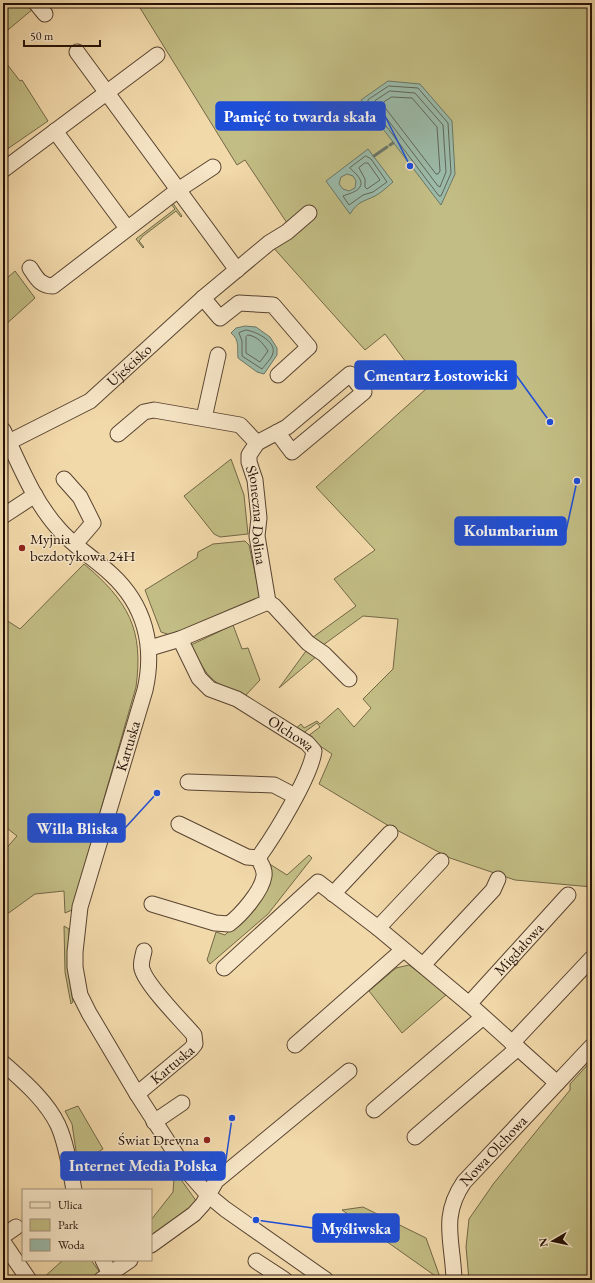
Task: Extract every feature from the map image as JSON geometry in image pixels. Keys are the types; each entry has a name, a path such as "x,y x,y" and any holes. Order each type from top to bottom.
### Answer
{"street":[{"path":"77,52 236,270"},
{"path":"3,170 157,55"},
{"path":"55,131 127,228"},
{"path":"30,268 39,282 46,286 53,286 178,190 213,167"},
{"name":"Ujeścisko","path":"6,436 90,401 236,270 269,243 288,232 309,213"},
{"path":"204,298 220,318 239,303 273,306 309,347 278,375"},
{"path":"204,418 218,354"},
{"path":"257,443 287,427 350,374 364,392 292,452 278,432"},
{"name":"Słoneczna Dolina","path":"118,434 144,412 154,410 240,425 257,443 249,455 248,462 255,488 259,518 257,536 268,602"},
{"name":"Kartuska","path":"6,436 35,495 58,529 111,573 131,596 144,622 150,648 149,670 145,690 80,907 75,952 77,982 83,1003 154,1122 186,1170 208,1195 281,1250 326,1280"},
{"path":"64,479 80,497 93,523 75,544"},
{"path":"3,516 35,495"},
{"path":"257,536 270,526"},
{"path":"150,648 180,639 268,602 274,606 308,644 324,654 349,679"},
{"name":"Olchowa","path":"180,639 199,678 210,688 237,699 307,743 314,751 313,760 295,796 258,858"},
{"path":"188,782 274,785 295,796"},
{"path":"152,904 215,923 229,924 242,912 263,882 264,871 258,858 247,857 179,824"},
{"path":"333,894 390,833"},
{"path":"378,928 441,860"},
{"path":"423,965 493,890 498,879"},
{"path":"224,968 318,882 423,965 557,1083"},
{"name":"Migdałowa","path":"469,1004 568,895"},
{"path":"295,1045 403,950"},
{"name":"Kartuska","path":"137,1094 192,1050 195,1044 194,1035 156,990 142,970 141,962 144,951"},
{"path":"415,1137 515,1046 592,958"},
{"path":"374,1110 483,1017"},
{"name":"Nowa Olchowa","path":"454,1280 449,1219 455,1196 464,1182 592,1046"},
{"path":"3,1064 25,1083 48,1108 58,1126 66,1150 74,1189"},
{"path":"152,1244 194,1214 203,1204 216,1181 349,1071"},
{"path":"154,1122 182,1103"},
{"path":"3,1236 16,1227"},
{"path":"3,1242 29,1280"},
{"path":"103,1261 106,1277 129,1261"},
{"path":"256,1261 286,1280"}],"green space":[{"path":"3,3 28,3 33,9 3,34"},
{"path":"137,3 592,3 592,887 515,880 450,858 389,826 319,784 332,754 308,738 308,736 320,727 317,723 302,734 295,729 301,724 304,728 317,721 320,724 338,708 354,727 371,708 363,699 393,669 398,619 363,616 319,648 309,640 356,606 334,579 375,550 316,487 426,389 385,334 365,350 271,245 287,223 245,160 237,165"},
{"path":"3,59 20,81 22,80 48,121 3,152"},
{"path":"172,202 182,216 181,217 176,211 143,236 139,241 144,247 143,248 136,239 175,209 170,203"},
{"path":"15,271 35,298 3,327 3,276 6,279"},
{"path":"231,459 244,495 248,534 220,537 214,534 184,496"},
{"path":"245,541 249,545 260,596 254,603 173,636 161,632 145,590 197,558 198,552 213,544"},
{"path":"84,564 112,591 130,618 135,632 137,649 138,667 136,687 72,910 65,913 64,891 35,894 3,917 3,852 17,836 3,825 3,618 20,629"},
{"path":"233,625 242,649 248,648 260,680 245,696 224,687 211,678 191,645"},
{"path":"306,651 317,656 279,688"},
{"path":"309,855 312,858 268,914 210,964 207,960 216,932 225,935 251,909 268,863 287,875"},
{"path":"64,926 69,929 69,976 73,1002 71,1004 65,972"},
{"path":"409,965 447,994 402,1033 369,991 396,968"},
{"path":"592,1060 592,1280 469,1280 466,1247 469,1219 494,1183 570,1090 570,1084"},
{"path":"78,1106 103,1149 78,1164 72,1124 65,1111"},
{"path":"177,1174 197,1202 152,1236 152,1219 173,1192 174,1178"},
{"path":"363,1207 426,1238 441,1280 342,1210"},
{"path":"62,1261 92,1261 101,1274 90,1280 41,1280"}],"water":[{"path":"388,81 420,84 452,121 455,174 441,205 361,100"},
{"path":"368,149 393,182 382,192 358,204 350,214 326,181","holes":["347,174 353,176 356,181 355,188 349,191 343,189 339,184 341,177"]},
{"path":"245,326 256,327 270,337 277,348 277,355 264,374 257,372 238,358 237,341 231,333 236,328"}],"waterway":[{"path":"374,156 387,147"}],"place":[{"name":"Pamięć to twarda skała","path":"410,166"},
{"name":"Cmentarz Łostowicki","path":"550,422"},
{"name":"Kolumbarium","path":"577,481"},
{"name":"Myjnia bezdotykowa 24H","path":"22,548"},
{"name":"Willa Bliska","path":"157,793"},
{"name":"Internet Media Polska","path":"232,1118"},
{"name":"Świat Drewna","path":"207,1140"},
{"name":"Myśliwska","path":"256,1220"}]}
